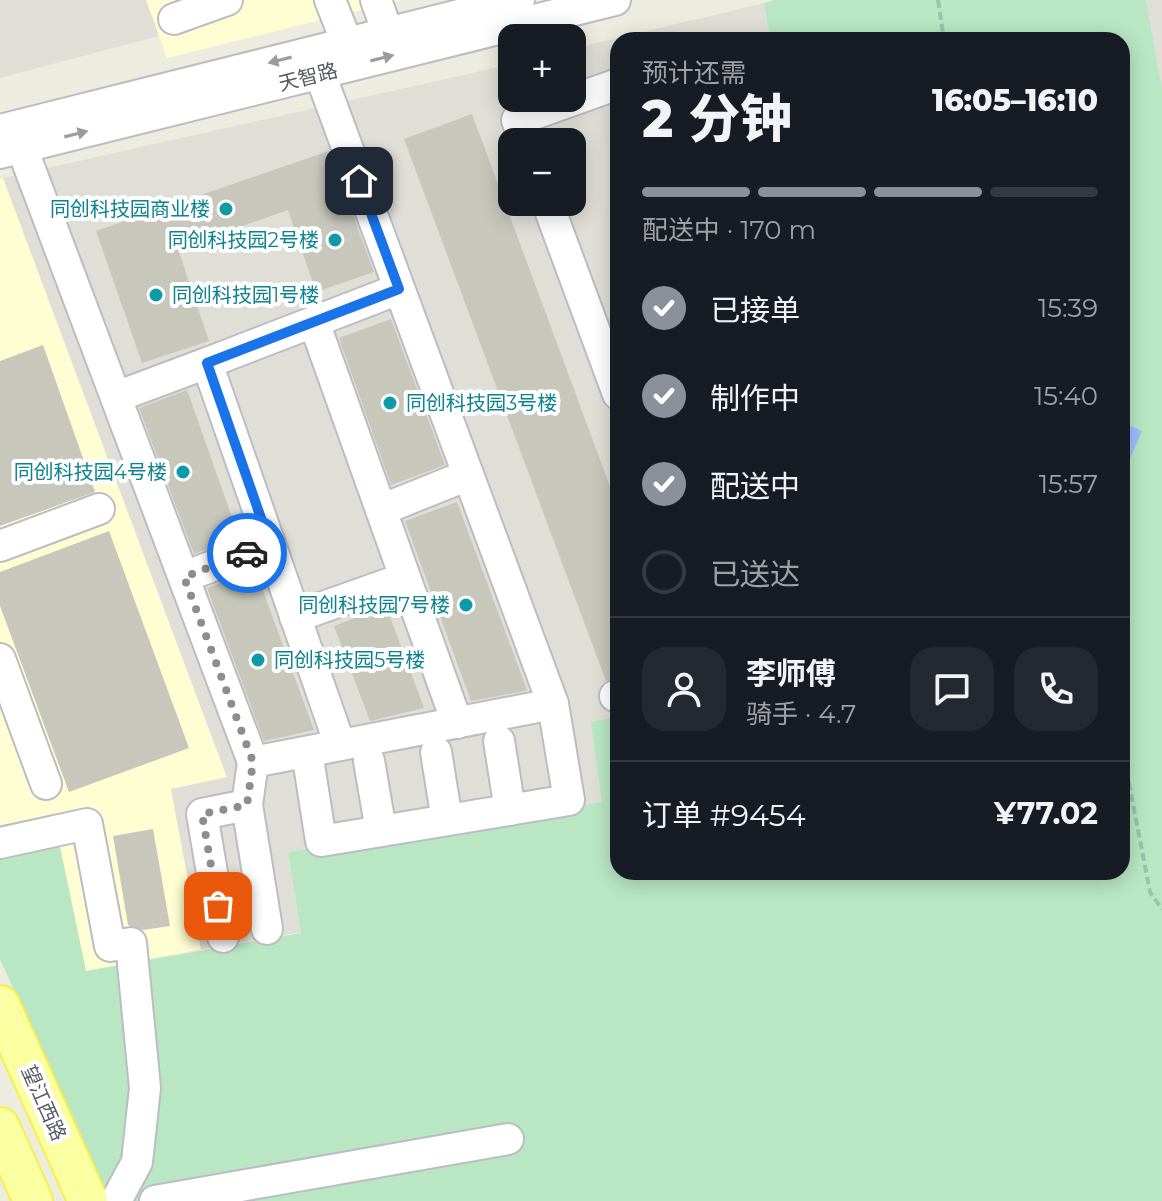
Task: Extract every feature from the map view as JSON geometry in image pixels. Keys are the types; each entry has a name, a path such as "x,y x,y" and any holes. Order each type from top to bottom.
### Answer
{"main road":[{"name":"望江西路","path":"0,1005 88,1201"},
{"path":"0,1127 33,1201"}],"street":[{"path":"174,19 227,0"},
{"path":"330,0 347,43"},
{"path":"376,0 388,33"},
{"name":"天智路","path":"7,143 320,74 615,0"},
{"name":"天智路","path":"7,143 388,33 533,19"},
{"path":"307,752 321,841 569,800 553,704 320,74"},
{"path":"586,94 610,87"},
{"path":"520,128 517,120 537,112"},
{"path":"7,143 116,397 253,762 247,805 267,929"},
{"path":"552,216 610,372"},
{"path":"116,397 399,289"},
{"path":"314,322 457,723"},
{"path":"207,363 340,745"},
{"path":"381,510 468,475"},
{"path":"0,546 99,509"},
{"path":"184,577 270,544"},
{"path":"295,617 405,578"},
{"path":"0,659 46,784"},
{"path":"253,762 553,704"},
{"path":"499,741 510,810"},
{"path":"436,752 447,820"},
{"path":"369,761 381,831"},
{"path":"223,937 202,814 247,805"},
{"path":"0,843 87,824 110,946 131,943 145,1088 137,1162 116,1201"},
{"path":"155,1201 508,1139"}],"path":[{"path":"938,0 943,32"},
{"path":"1130,788 1150,892 1162,909"}],"shaded area":[{"path":"0,0 146,0 159,36 0,78"},
{"path":"146,0 401,0 167,58"},
{"path":"775,0 1146,0 1162,89 1162,1201 109,1201 0,959 0,856 59,842 86,971 301,933 288,852 602,802 591,722 610,718 610,880 1130,880 1130,32 769,32 764,3"},
{"path":"1146,0 1162,0 1162,89"},
{"path":"764,3 769,32 643,32"},
{"path":"610,40 610,718 591,722 603,802 288,852 301,932 201,949 171,789 227,777 3,178 498,67 498,112 586,112 586,46"},
{"path":"3,178 227,778 171,789 201,949 86,971 59,843 0,856 0,179"}],"water":[{"path":"1130,426 1142,431 1130,459"}],"building":[{"path":"472,114 498,184 498,216 510,216 610,486 610,680 606,681 404,139"},
{"path":"329,151 374,272 316,292 288,210 178,249 209,341 142,363 96,231"},
{"name":"同创科技园3号楼","path":"391,319 445,465 391,485 339,338"},
{"path":"43,345 95,492 0,526 0,361"},
{"name":"同创科技园4号楼","path":"187,390 239,537 194,554 139,408"},
{"name":"同创科技园7号楼","path":"457,502 527,690 471,701 405,521"},
{"path":"109,531 189,748 69,792 0,606 0,572"},
{"name":"同创科技园5号楼","path":"255,569 314,730 264,741 207,588"},
{"path":"386,606 424,708 370,721 334,626"},
{"path":"153,829 170,926 143,930 128,925 113,836"}],"way so far":[{"path":"218,906 202,814 247,805 253,762 184,577 247,553"}],"place":[{"name":"同创科技园商业楼","path":"226,209"},
{"name":"同创科技园2号楼","path":"335,240"},
{"name":"同创科技园1号楼","path":"156,295"},
{"name":"同创科技园3号楼","path":"390,403"},
{"name":"同创科技园4号楼","path":"183,472"},
{"name":"同创科技园7号楼","path":"466,605"},
{"name":"同创科技园5号楼","path":"258,660"}],"route":[{"path":"247,553 270,544 207,363 399,289 359,181"}]}
